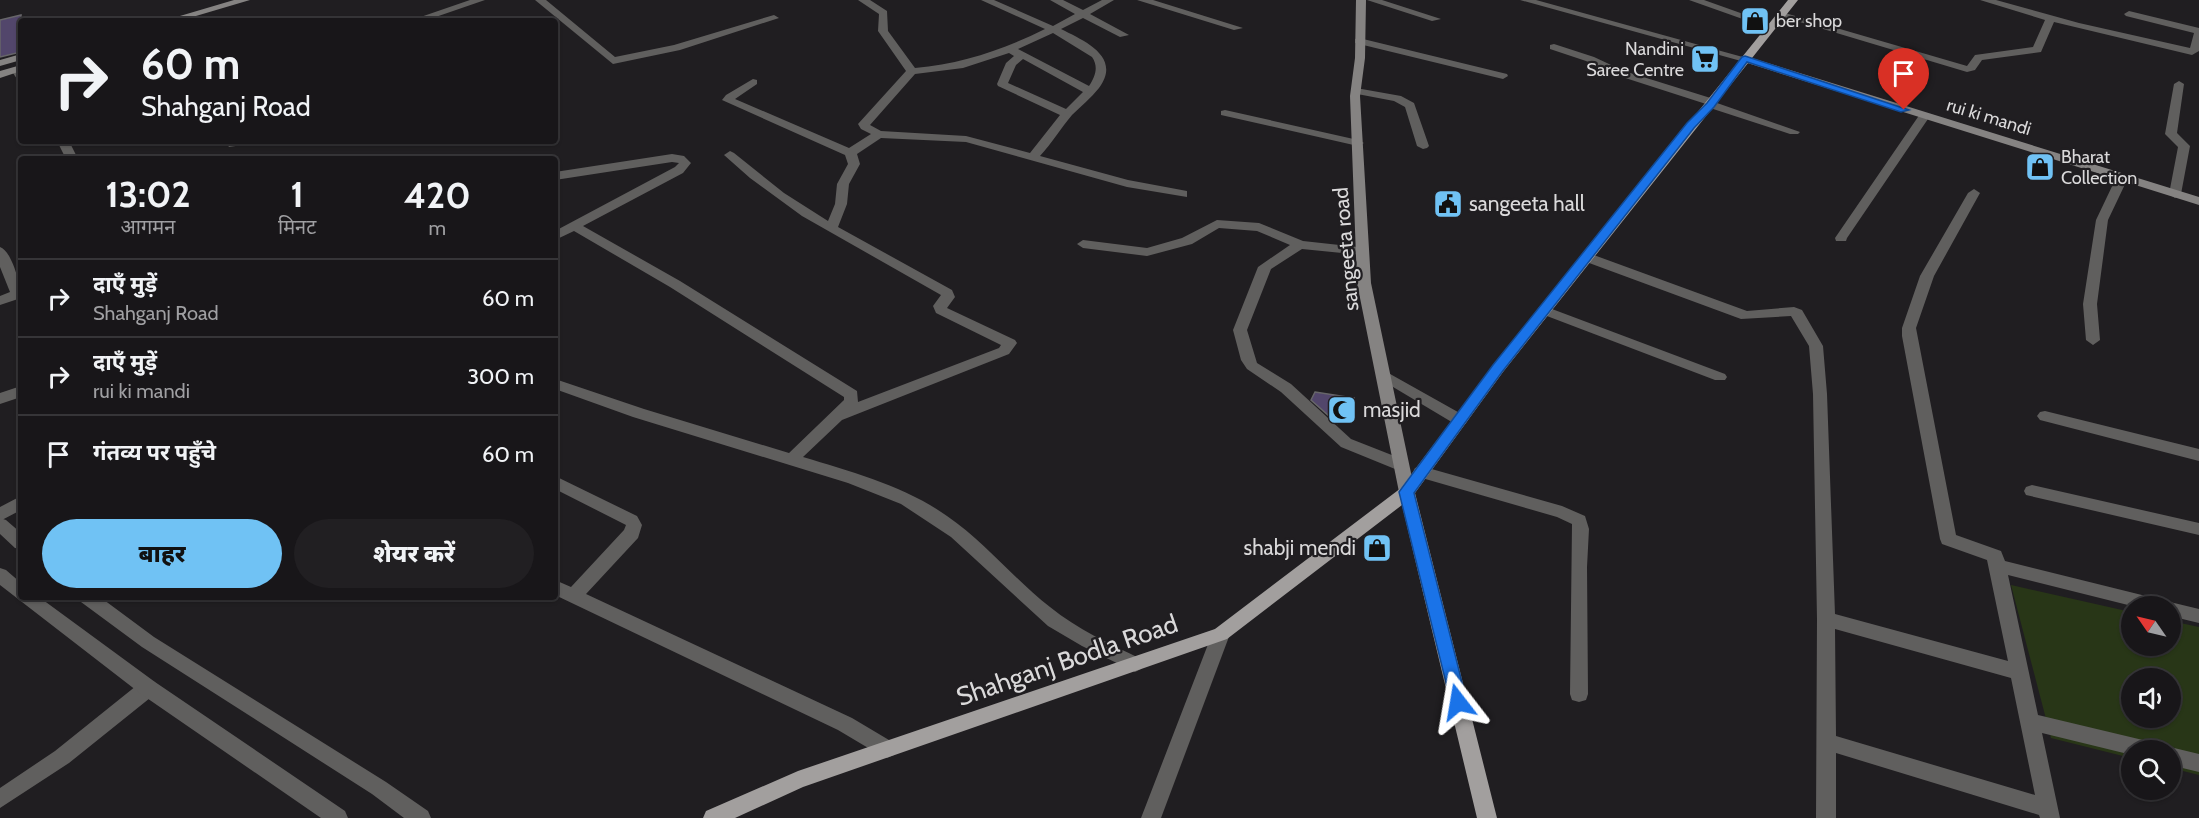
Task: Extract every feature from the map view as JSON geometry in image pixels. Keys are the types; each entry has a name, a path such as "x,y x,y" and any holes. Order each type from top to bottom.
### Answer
{"main road":[{"path":"179,18 245,0"},
{"name":"sangeeta road","path":"1361,0 1356,91 1364,283 1407,492"},
{"name":"Shahganj Bodla Road","path":"713,818 798,780 1221,634 1407,492 1544,310 1690,126 1712,104 1793,0"},
{"path":"0,63 18,58"},
{"name":"rui ki mandi","path":"1745,59 2199,201"},
{"path":"0,75 18,72"},
{"path":"1407,492 1486,818"}],"street":[{"path":"426,18 480,0"},
{"path":"540,0 613,61 676,48 774,18"},
{"path":"863,0 884,13 883,31 912,71"},
{"path":"986,0 1085,47 1100,59 1102,65 1101,76 1090,91 1067,114 1049,140 1032,157"},
{"path":"1055,0 1124,35"},
{"path":"1109,0 1011,50 941,70 912,71 864,124 865,128 879,134 966,140 1126,183 1183,194"},
{"path":"1142,0 1238,28"},
{"path":"1372,0 1436,19"},
{"name":"rui ki mandi","path":"1525,0 1745,59"},
{"path":"1694,0 1772,26"},
{"path":"1985,0 2050,19 2194,52 2199,31 2129,14"},
{"path":"1781,15 1967,69 1979,57 2037,50 2050,19"},
{"path":"1359,41 1503,76"},
{"path":"1554,47 1794,132"},
{"path":"1011,50 1090,91"},
{"path":"1022,55 1011,63 1002,84 1067,114"},
{"path":"753,82 728,100 850,152 854,164 843,184 841,204 832,227"},
{"path":"2175,194 2184,146 2171,134 2179,84"},
{"path":"1356,91 1397,98 1410,105 1423,146"},
{"path":"1226,113 1327,138 1358,142"},
{"path":"1842,238 1924,116"},
{"path":"850,152 879,134"},
{"path":"730,155 751,174 832,227 947,293 948,297 940,306 942,310 1009,341 1011,345 1004,351 837,416"},
{"path":"558,175 675,158 685,163 679,170 558,234"},
{"path":"558,180 573,172"},
{"path":"2092,340 2090,304 2102,220 2122,178"},
{"path":"1974,193 1927,276 1909,336 1948,539 1995,556 2049,813"},
{"path":"1083,244 1147,252 1187,241 1217,224 1259,227 1300,245 1362,251"},
{"path":"574,226 675,284 852,395 851,402 792,459"},
{"path":"1300,245 1266,267 1241,321 1240,330 1250,364 1281,384 1346,442 1401,465"},
{"path":"0,251 18,290"},
{"path":"1586,257 1746,316 1790,310 1797,313 1816,346 1819,374 1826,619 1826,818"},
{"path":"0,301 18,295"},
{"path":"1544,310 1720,377"},
{"path":"1383,375 1460,420"},
{"path":"558,385 600,401 855,478 923,509 943,521 991,561 1044,614 1084,640 1135,664"},
{"path":"0,399 18,392"},
{"path":"2045,416 2199,454"},
{"path":"1422,472 1562,512 1579,520 1581,529 1578,567 1580,694"},
{"path":"558,484 631,520 634,525 632,533 573,596"},
{"path":"2032,491 2199,529"},
{"path":"0,515 18,504"},
{"path":"0,524 18,540"},
{"path":"1997,566 2121,597"},
{"path":"0,575 18,590"},
{"path":"558,588 845,724 887,749"},
{"path":"30,600 148,688 338,818"},
{"path":"91,600 148,642 379,788 421,818"},
{"path":"2181,612 2199,616"},
{"path":"1826,619 2019,672"},
{"path":"1151,818 1221,634"},
{"path":"0,799 62,757 148,688"},
{"path":"2029,721 2121,744"},
{"path":"1827,742 2049,813"},
{"path":"2181,759 2199,763"}],"green space":[{"path":"2011,585 2121,610 2121,656 2181,656 2181,623 2199,627 2199,775 2181,770 2181,740 2121,740 2121,756 2051,738"}],"building":[{"path":"21,15 21,18 18,18 18,53 0,57 0,20"},
{"name":"masjid","path":"1315,392 1354,398 1343,420 1338,419 1337,423 1311,400"}],"place":[{"name":"ber shop","path":"1755,21"},
{"name":"Nandini Saree Centre","path":"1705,59"},
{"name":"Bharat Collection","path":"2040,167"},
{"name":"sangeeta hall","path":"1448,204"},
{"name":"masjid","path":"1342,410"},
{"name":"shabji mendi","path":"1377,548"}],"route":[{"path":"1458,702 1407,492 1498,369 1690,126 1711,105 1745,59 1904,110"}]}
